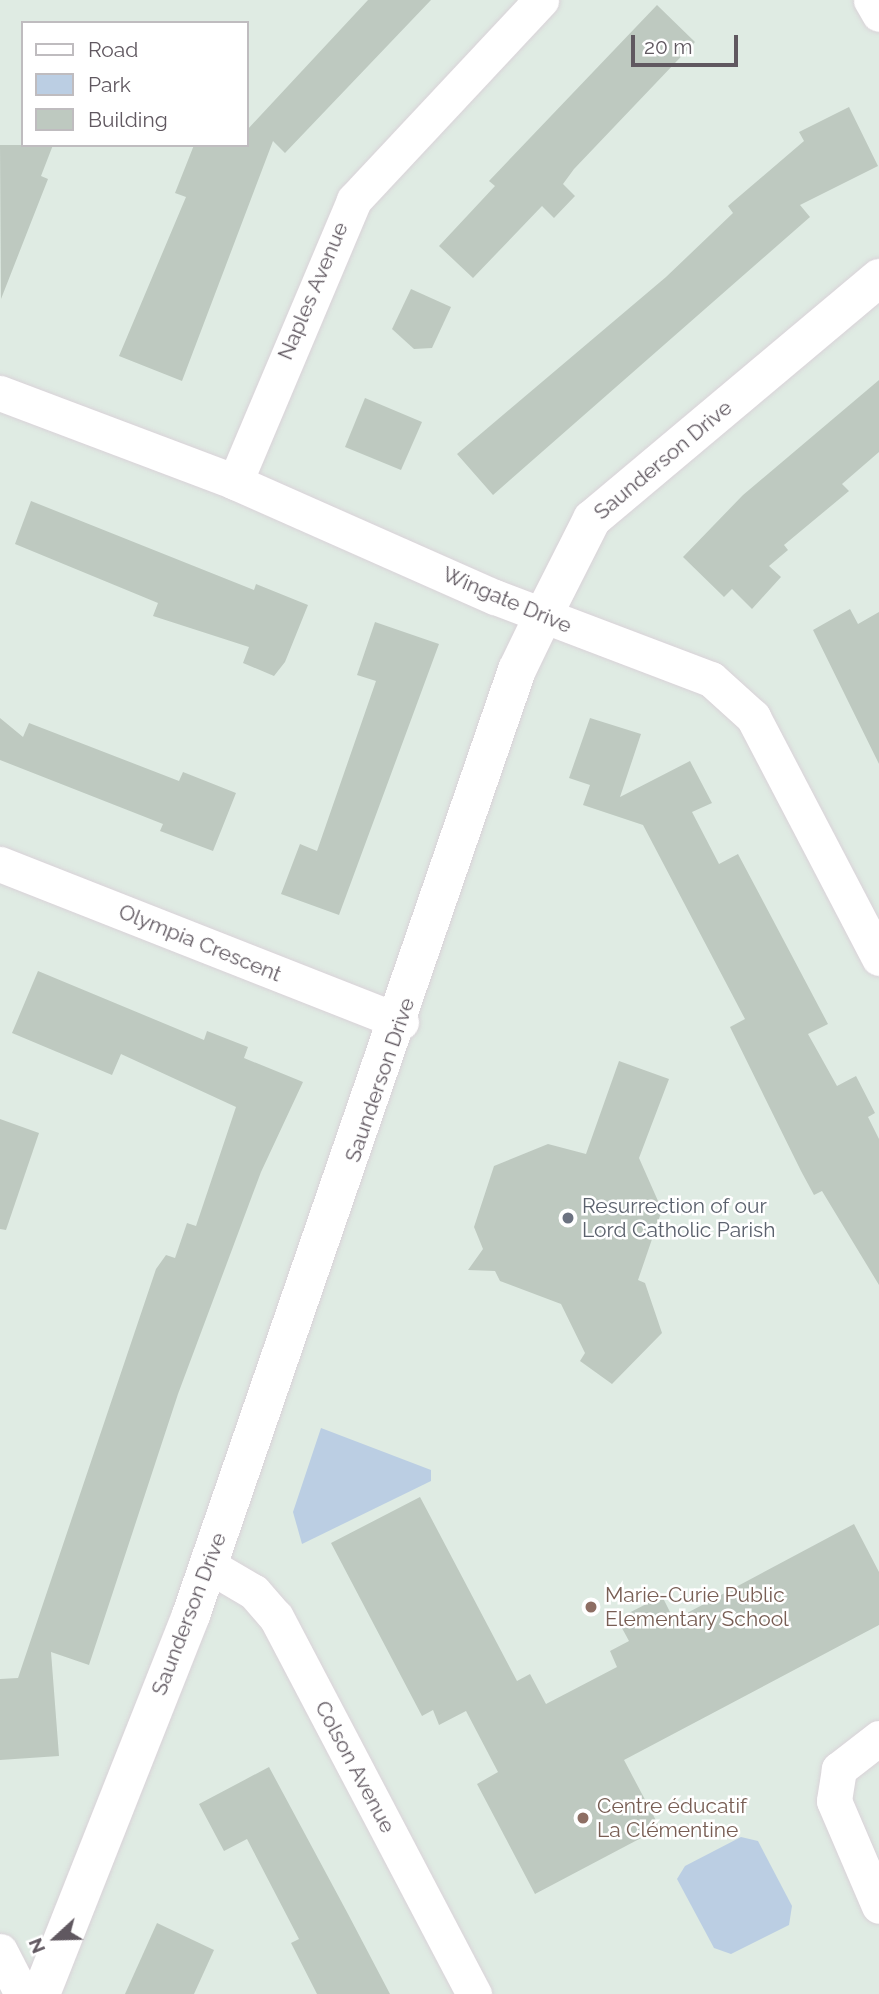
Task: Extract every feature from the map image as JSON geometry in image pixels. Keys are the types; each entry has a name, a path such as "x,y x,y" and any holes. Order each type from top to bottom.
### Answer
{"street":[{"name":"Naples Avenue","path":"235,482 354,200 541,0"},
{"path":"871,0 879,14"},
{"name":"Saunderson Drive","path":"41,1994 208,1565 401,1022 517,670 543,616 592,519 879,278"},
{"name":"Wingate Drive","path":"0,393 235,482 543,616 711,679 753,717 879,958"},
{"name":"Olympia Crescent","path":"1,867 401,1022"},
{"name":"Colson Avenue","path":"208,1565 254,1592 276,1618 474,1994"},
{"path":"879,1738 839,1769 834,1801 879,1906"},
{"path":"0,1951 22,1994"}],"green space":[{"path":"321,1428 431,1470 431,1481 302,1544 293,1512"},
{"path":"741,1837 758,1841 792,1906 789,1925 731,1954 714,1948 677,1879 685,1866"}],"building":[{"path":"368,0 431,0 285,153 273,141 182,381 119,356 186,197 175,193 193,147 248,147 248,129"},
{"path":"657,5 695,42 574,169 563,184 575,196 554,218 542,206 473,278 439,246 495,186 489,181"},
{"path":"849,107 878,166 800,205 810,217 493,495 457,454 666,277 733,213 728,206 804,141 799,132"},
{"path":"0,145 52,147 41,176 48,179 1,299"},
{"path":"411,289 451,307 432,348 414,349 392,329"},
{"path":"879,380 879,452 842,484 849,491 784,545 788,550 769,566 781,577 752,609 732,589 724,597 683,557 743,495"},
{"path":"365,398 422,422 401,470 345,447"},
{"path":"31,501 254,590 256,584 308,605 285,662 274,676 243,663 249,647 153,616 158,603 15,544"},
{"path":"850,609 858,624 879,612 879,764 813,630"},
{"path":"375,622 439,644 339,915 281,894 300,844 317,851 376,681 357,675"},
{"path":"0,718 23,737 29,723 179,781 183,772 236,793 213,851 160,831 163,824 0,760"},
{"path":"590,718 641,734 620,797 690,761 712,803 692,812 719,864 738,854 828,1024 808,1034 837,1086 856,1076 875,1113 868,1117 879,1139 879,1285 822,1191 814,1195 801,1171 730,1027 745,1019 643,825 583,805 590,785 569,778"},
{"path":"38,971 204,1040 207,1031 248,1047 244,1058 303,1082 261,1172 178,1394 89,1665 51,1652 59,1756 0,1760 0,1679 18,1678 156,1269 166,1255 175,1258 187,1223 196,1226 236,1107 121,1054 112,1075 12,1033"},
{"name":"Resurrection of our Lord Catholic Parish","path":"619,1061 669,1079 639,1158 662,1210 638,1280 645,1283 662,1333 612,1384 580,1361 585,1353 561,1304 500,1281 495,1271 468,1270 483,1249 474,1227 494,1166 548,1144 586,1154"},
{"path":"0,1119 39,1133 6,1230 0,1229"},
{"path":"420,1497 517,1681 530,1674 546,1704 617,1667 610,1651 629,1641 617,1619 662,1596 674,1620 854,1524 879,1572 879,1625 624,1760 660,1828 535,1894 477,1784 498,1772 466,1711 439,1725 433,1710 422,1716 331,1543"},
{"path":"269,1767 390,1994 317,1994 291,1943 299,1939 247,1839 224,1851 199,1804"},
{"path":"157,1923 214,1950 194,1994 125,1994"}],"place":[{"name":"Resurrection of our Lord Catholic Parish","path":"568,1218"},
{"name":"Marie-Curie Public Elementary School","path":"591,1607"},
{"name":"Centre éducatif La Clémentine","path":"583,1818"}]}
